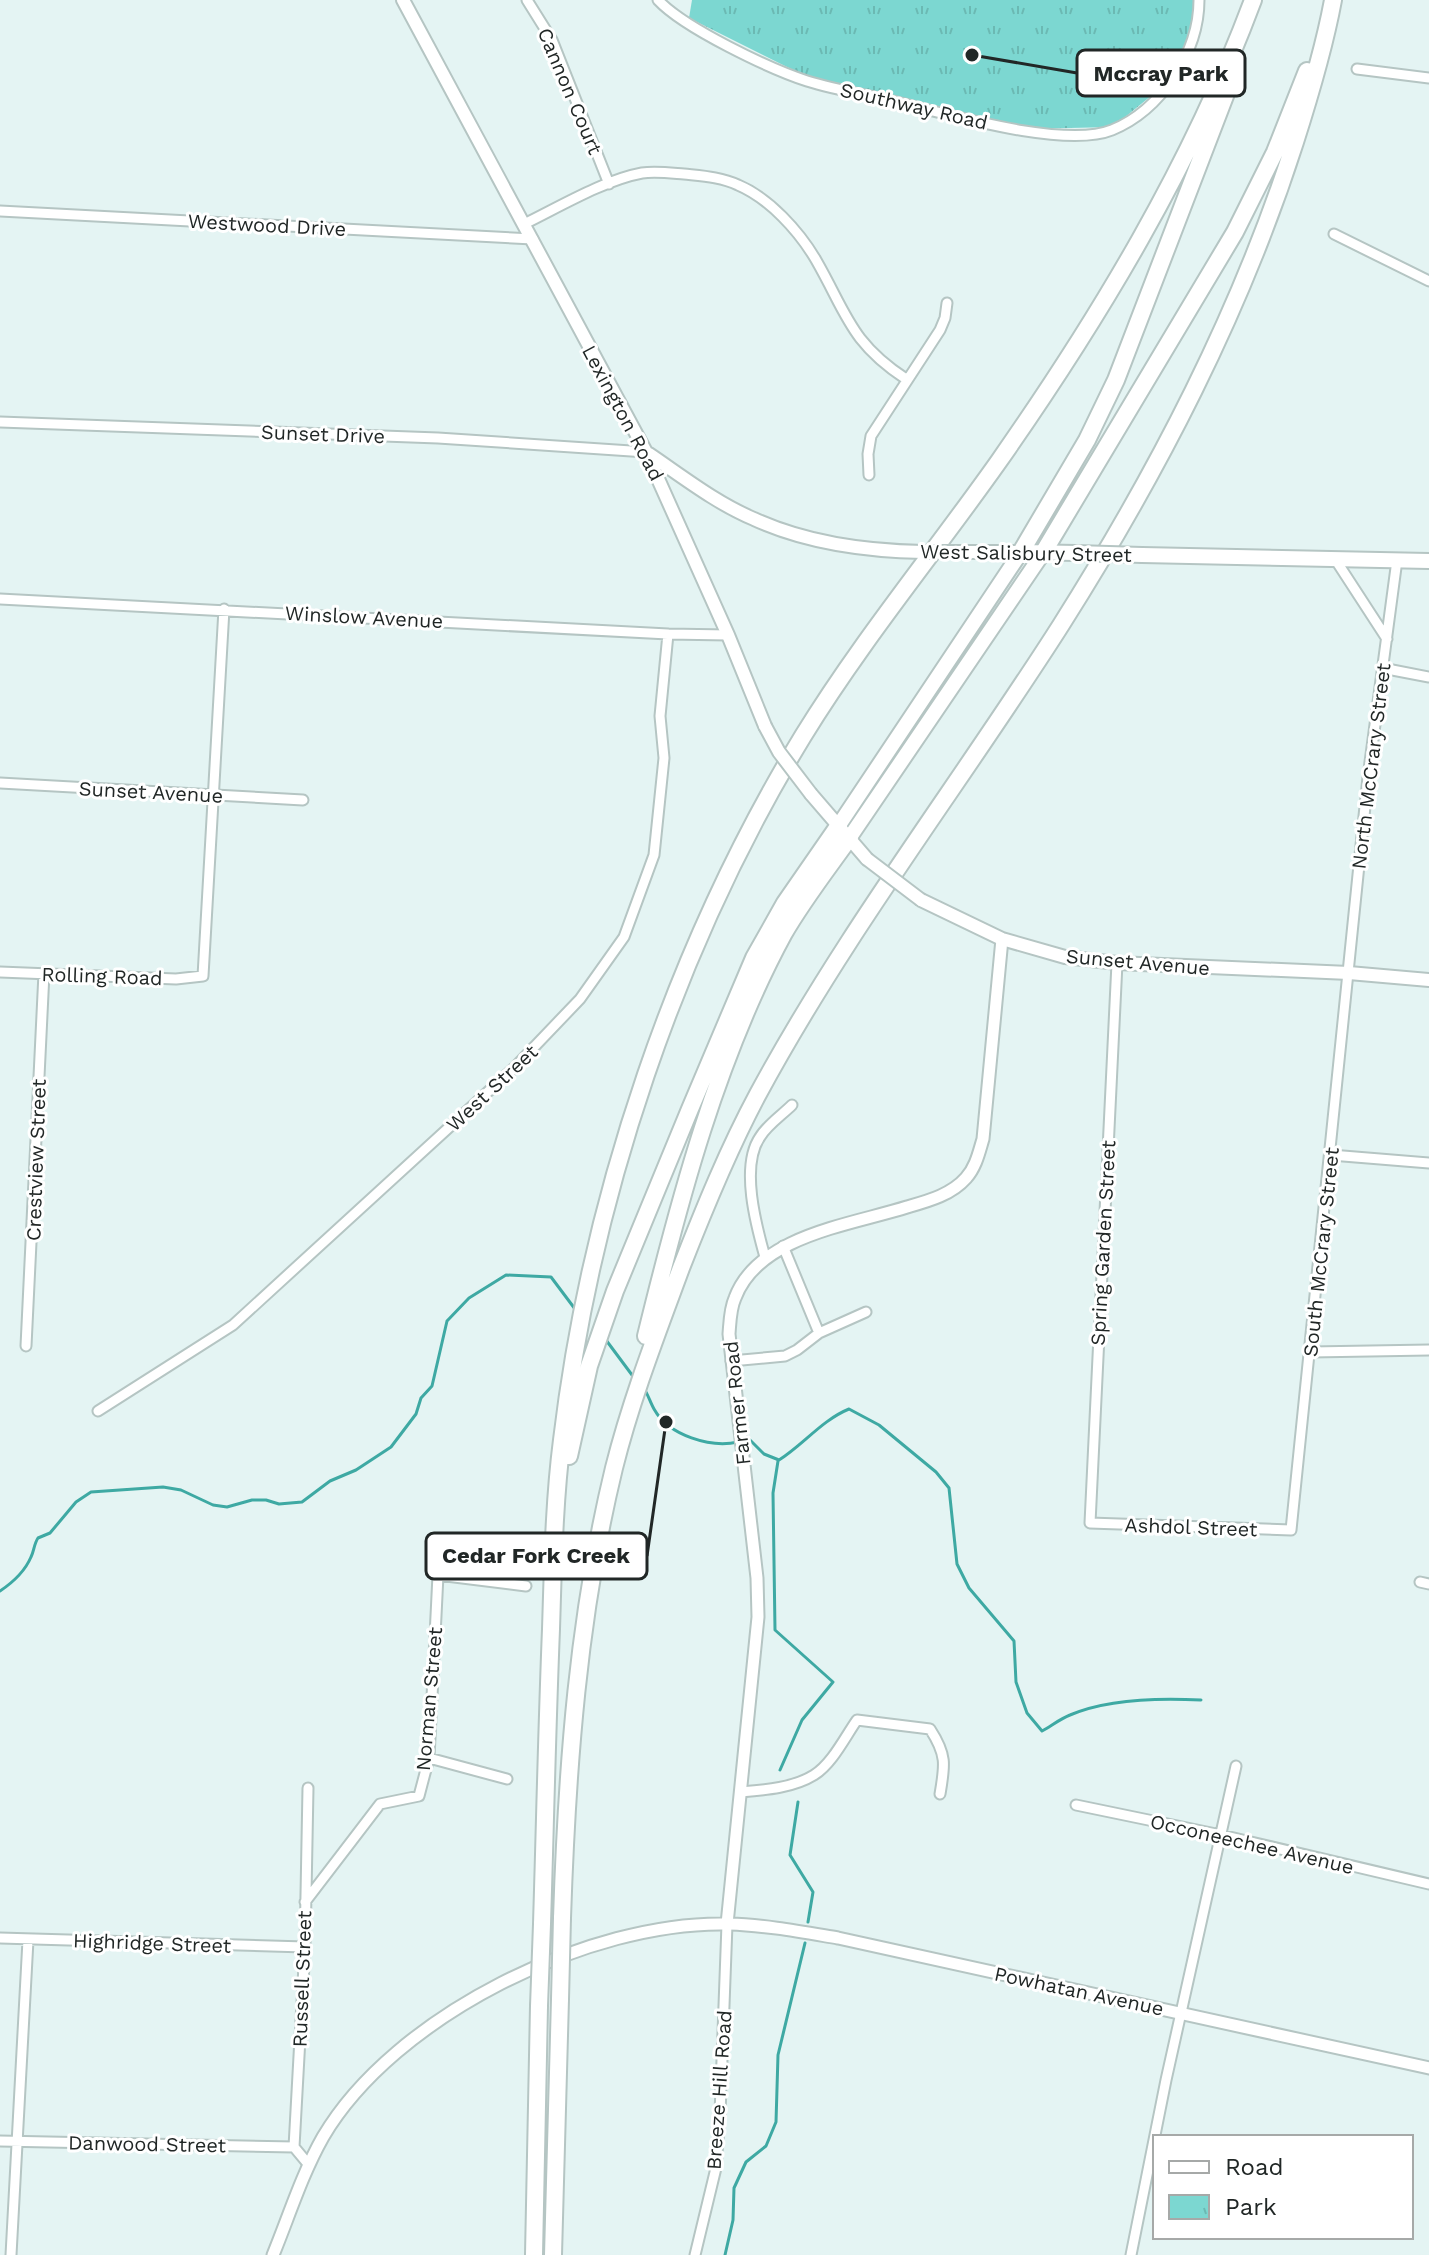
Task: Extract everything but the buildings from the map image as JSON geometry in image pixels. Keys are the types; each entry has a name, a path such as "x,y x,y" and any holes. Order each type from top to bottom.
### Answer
{"highway":[{"path":"1021,552 1087,440 1116,380 1243,47 1256,0"},
{"path":"534,2255 554,1534 561,1442 575,1346 609,1196 642,1089 709,917 767,797 866,640 998,462 1093,319 1168,187 1256,0"},
{"path":"1043,553 1235,232 1275,152 1331,0"},
{"path":"615,1466 655,1339 706,1203 755,1099 817,992 1067,615 1131,512 1188,405 1262,236 1323,51 1331,0"},
{"path":"554,1534 589,1366 615,1291 754,958 785,903 844,831"},
{"path":"553,2255 565,1824 577,1679 615,1466 658,1289 710,1105 744,1015 785,931 844,831"}],"main road":[{"name":"Lexington Road","path":"403,0 646,452 765,726 779,752 844,831"},
{"name":"West Salisbury Street","path":"646,452 708,494 754,519 810,539 887,551 1429,561"},
{"path":"844,831 1021,552"},
{"path":"844,831 1043,553"},
{"name":"Sunset Avenue","path":"844,831 867,859 921,900 1002,939 1065,957 1117,963 1349,973 1429,980"}],"street":[{"name":"Cannon Court","path":"527,0 552,40 609,184"},
{"name":"Southway Road","path":"658,0 671,14 764,63 808,81 1017,130 1071,136 1111,131 1141,114 1172,80 1190,51 1199,0"},
{"path":"1357,69 1429,78"},
{"path":"524,224 609,184 642,173 713,177 738,185 761,198 791,227 814,257 848,322 864,345 881,362 906,379"},
{"name":"Westwood Drive","path":"0,211 533,239"},
{"path":"1334,234 1429,281"},
{"path":"869,475 871,436 940,330 947,303"},
{"name":"Sunset Drive","path":"0,422 438,438 646,452"},
{"path":"1335,559 1387,639"},
{"name":"North McCrary Street","path":"1349,973 1382,668 1397,560"},
{"name":"Winslow Avenue","path":"0,599 728,635"},
{"path":"214,795 224,609"},
{"name":"West Street","path":"98,1411 233,1325 515,1067 580,999 624,937 654,855 664,758 660,716 668,634"},
{"path":"1382,668 1429,677"},
{"name":"Sunset Avenue","path":"0,783 303,800"},
{"name":"Rolling Road","path":"0,972 176,979 203,976 214,795"},
{"name":"Farmer Road","path":"727,1924 758,1617 757,1578 729,1334 735,1297 747,1275 765,1257 783,1246 939,1197 968,1177 983,1139 1002,939"},
{"name":"Spring Garden Street","path":"1090,1523 1117,963"},
{"name":"Crestview Street","path":"26,1346 44,973"},
{"name":"South McCrary Street","path":"1291,1530 1349,973"},
{"path":"765,1257 750,1196 752,1164 759,1138 792,1105"},
{"path":"1331,1155 1429,1163"},
{"path":"783,1246 819,1333"},
{"path":"731,1361 785,1356 819,1333 866,1312"},
{"path":"1311,1352 1429,1350"},
{"name":"Ashdol Street","path":"1090,1523 1291,1530"},
{"name":"Norman Street","path":"305,1902 380,1804 419,1796 429,1758 438,1575 526,1586"},
{"path":"741,1792 767,1790 816,1774 857,1720 930,1729 940,1744 945,1762 940,1794"},
{"path":"429,1758 507,1779"},
{"path":"1156,2135 1236,1766"},
{"name":"Russell Street","path":"294,2147 305,1947 308,1788"},
{"name":"Occoneechee Avenue","path":"1076,1805 1429,1884"},
{"name":"Powhatan Avenue","path":"273,2255 324,2135 351,2099 386,2063 431,2025 520,1972 580,1949 664,1929 727,1924 838,1938 1429,2068"},
{"name":"Breeze Hill Road","path":"695,2255 716,2168 727,1924"},
{"name":"Highridge Street","path":"0,1938 305,1947"},
{"path":"11,2255 28,1940"},
{"name":"Danwood Street","path":"0,2141 294,2147"},
{"path":"294,2147 309,2165"},
{"path":"1131,2255 1153,2151"}],"green space":[{"path":"692,0 1194,0 1194,32 1157,91 1113,127 1025,129 811,79 689,18"}],"waterway":[{"path":"0,1591 25,1567 38,1538 50,1533 76,1502 91,1492 163,1487 181,1490 213,1505 227,1507 252,1500 279,1504 302,1502 330,1481 356,1470 391,1447 416,1414 421,1398 432,1386 447,1321 469,1298 506,1275 551,1277 575,1309"},
{"path":"606,1340 635,1379"},
{"path":"643,1387 661,1418 680,1433 716,1443 738,1442"},
{"path":"745,1440 749,1439 764,1454 779,1460 849,1409 879,1425 936,1472 949,1488 957,1564 969,1588 1014,1641 1016,1682 1027,1713 1042,1731 1070,1715 1101,1706 1152,1700 1201,1700"},
{"path":"778,1461 773,1493 775,1630 833,1682 802,1720 780,1770"},
{"path":"798,1802 790,1855 813,1892 808,1922"},
{"path":"725,2255 733,2220 734,2188 746,2162 766,2146 776,2122 778,2055 805,1943"}],"place":[{"name":"Mccray Park","path":"972,55"},
{"name":"Cedar Fork Creek","path":"666,1422"}]}
